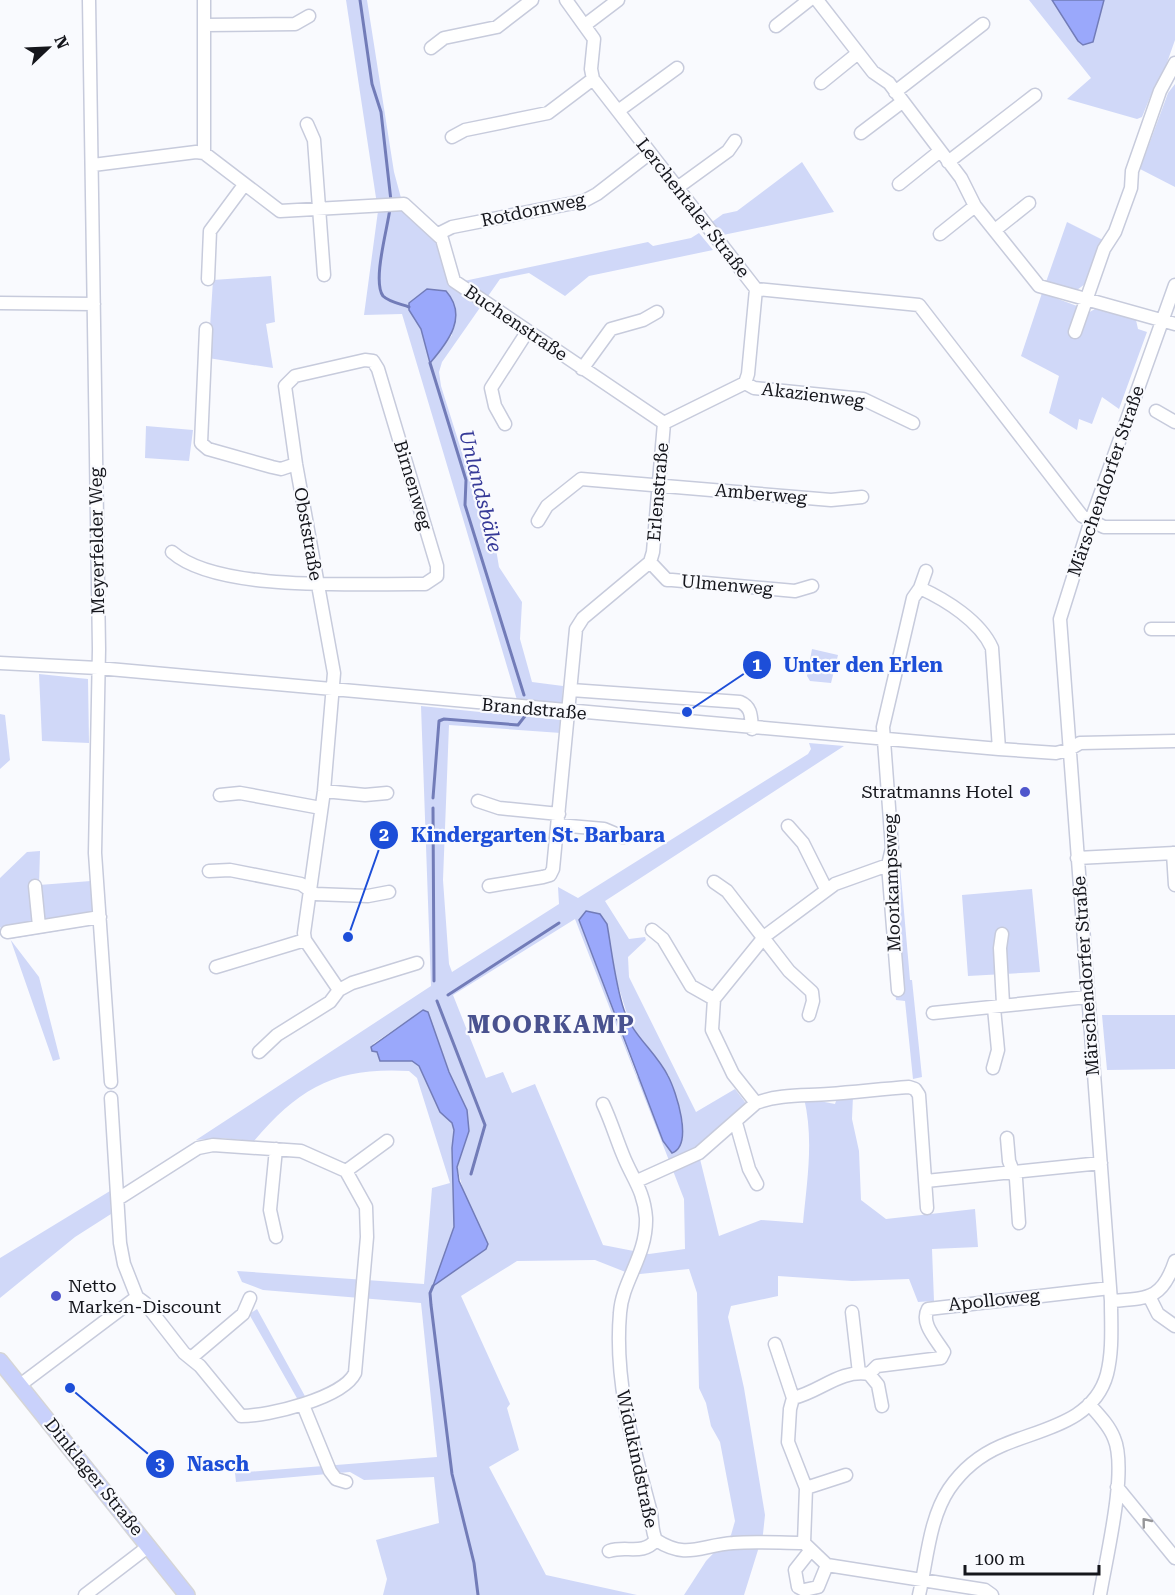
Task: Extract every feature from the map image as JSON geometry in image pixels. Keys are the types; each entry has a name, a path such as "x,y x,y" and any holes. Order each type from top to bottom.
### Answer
{"main road":[{"name":"Dinklager Straße","path":"0,1361 187,1595"}],"street":[{"name":"Meyerfelder Weg","path":"89,0 98,668 95,853 111,1082"},
{"path":"93,165 204,153 204,0"},
{"path":"431,48 444,38 497,27 532,0"},
{"path":"452,137 465,130 548,113 594,79 591,69 594,39 566,0"},
{"path":"585,25 618,0"},
{"path":"776,26 809,0"},
{"path":"817,0 873,72 889,83 961,178 975,206 1039,286 1175,324"},
{"path":"205,25 295,24 309,16"},
{"path":"861,133 983,24"},
{"path":"821,83 858,53"},
{"path":"1075,332 1131,188 1132,171 1160,91 1175,63"},
{"path":"618,111 677,68"},
{"name":"Lerchentaler Straße","path":"594,79 756,289 919,305 1082,516 1091,520"},
{"path":"898,184 944,157 1035,95"},
{"path":"307,124 314,140 324,274"},
{"path":"677,188 728,151 735,141"},
{"name":"Buchenstraße","path":"204,153 280,211 400,204 409,207 438,234 444,245 450,274 454,281 664,423"},
{"name":"Rotdornweg","path":"438,234 452,227 584,201 597,194 650,153"},
{"path":"208,279 210,231 215,220 244,185"},
{"path":"995,230 1029,203"},
{"path":"939,234 975,206"},
{"name":"Märschendorfer Straße","path":"919,1595 938,1509 963,1472 981,1457 1002,1446 1053,1429 1089,1404 1106,1377 1112,1350 1111,1301 1060,619 1091,520 1175,285"},
{"path":"745,383 748,374 756,289"},
{"path":"0,303 94,304"},
{"path":"582,369 611,329 643,320 657,312"},
{"path":"206,329 201,443 208,449 272,467 281,469 296,465"},
{"path":"504,424 495,406 491,388 527,332"},
{"name":"Birnenweg","path":"289,379 365,360 373,361 378,369 437,566 437,576 425,584 317,582"},
{"name":"Obststraße","path":"289,379 285,386 285,399 334,673 324,791 309,887 305,940"},
{"name":"Erlenstraße","path":"489,886 550,875 559,819 578,623 650,562 664,423 745,383"},
{"name":"Akazienweg","path":"745,383 754,388 864,399 913,423"},
{"path":"1156,411 1175,422"},
{"name":"Amberweg","path":"538,521 547,506 581,479 831,500 862,497"},
{"path":"1091,520 1104,527 1175,527"},
{"path":"172,552 183,562 235,578 317,582"},
{"name":"Ulmenweg","path":"650,562 667,580 795,591 812,586"},
{"name":"Moorkampsweg","path":"898,990 888,865 892,848 883,727 913,598 920,588 926,571"},
{"path":"920,588 944,600 987,637 992,648 999,749"},
{"path":"1151,629 1175,629"},
{"name":"Brandstraße","path":"0,663 98,668 752,729 1056,753 1068,750 1080,743 1175,741"},
{"path":"571,690 740,702 747,705 750,711 752,729"},
{"path":"324,791 364,795 387,793"},
{"path":"220,795 240,794 321,808"},
{"path":"478,801 499,808 604,829 623,837"},
{"path":"788,826 802,843 826,889"},
{"path":"1077,858 1174,853 1175,885"},
{"path":"756,1104 733,1074 712,1030 714,999 765,936 826,889 888,865"},
{"path":"209,871 230,870 309,887 315,894 368,896 389,892"},
{"path":"714,882 727,891 765,936 789,971 812,992 813,1001 809,1015"},
{"path":"35,886 39,926"},
{"path":"7,932 100,916"},
{"path":"652,930 663,939 691,986 714,999"},
{"path":"993,1068 998,1050 1002,934"},
{"path":"216,967 305,940 339,990"},
{"path":"259,1052 278,1035 330,1002 339,990 352,983 417,963"},
{"path":"933,1013 1087,997"},
{"path":"638,1181 699,1153 756,1104 807,1093 915,1089 919,1095 927,1208"},
{"path":"111,1098 120,1244 124,1264 136,1297 145,1303 184,1353 242,1416 303,1405 351,1381 355,1373 363,1296 366,1207 346,1171 310,1153 213,1145 198,1148 118,1199"},
{"name":"Widukindstraße","path":"603,1104 629,1169 638,1181 646,1217 644,1244 620,1311 621,1392 638,1472 651,1512 652,1532 656,1540 668,1547 692,1551 731,1543 807,1547"},
{"path":"736,1123 749,1169 757,1184"},
{"path":"1007,1138 1019,1223"},
{"path":"346,1171 387,1141"},
{"path":"276,1149 270,1210 276,1237"},
{"path":"926,1181 1013,1170 1101,1163"},
{"path":"1111,1301 1150,1298 1166,1285 1175,1261"},
{"name":"Apolloweg","path":"864,1374 877,1366 941,1358 944,1352 926,1322 925,1315 928,1309 1110,1288"},
{"path":"20,1385 136,1297"},
{"path":"191,1358 243,1314 250,1298"},
{"path":"1150,1298 1158,1314 1175,1326"},
{"path":"852,1312 864,1374 878,1385 882,1406"},
{"path":"775,1344 793,1398 790,1409 789,1449 806,1488 807,1547 795,1570 798,1587 804,1590 818,1587 826,1565"},
{"path":"793,1398 834,1380 864,1374"},
{"path":"1089,1404 1114,1438 1118,1458 1117,1487 1100,1595"},
{"path":"303,1405 330,1471 336,1479 346,1482"},
{"path":"806,1488 846,1474"},
{"path":"1117,1487 1175,1558"},
{"name":"Widukindstraße","path":"609,1551 620,1548 648,1549 656,1540"},
{"path":"85,1595 149,1546"},
{"path":"807,1547 826,1565 985,1590 992,1595"}],"shaded area":[{"path":"346,0 367,0 394,172 404,209 436,240 457,275 464,281 648,242 653,246 691,238 699,233 713,250 589,276 565,296 529,273 500,279 442,362 439,372 441,386 470,478 478,487 480,504 492,525 499,567 522,602 520,639 532,682 563,686 562,703 517,700 402,314 364,315 378,211","holes":["427,289 452,335 431,362 421,329 409,310 409,303"]},
{"path":"1029,0 1175,0 1175,40 1163,74 1155,85 1142,117 1137,119 1067,99 1091,78"},
{"path":"1175,84 1175,187 1140,169 1168,93"},
{"path":"802,162 834,212 723,235 712,222 723,214 737,211"},
{"path":"1067,222 1103,240 1085,284 1077,290 1046,282"},
{"path":"271,276 275,322 266,324 273,368 208,358 213,280"},
{"path":"1042,293 1077,306 1078,311 1068,334 1079,337 1086,314 1095,309 1136,320 1138,329 1147,332 1119,409 1102,397 1092,424 1079,419 1077,430 1049,413 1059,376 1021,356"},
{"path":"146,426 193,430 189,461 145,458"},
{"path":"812,649 838,655 831,683 810,681 807,676"},
{"path":"39,674 88,679 89,743 42,741"},
{"path":"421,706 561,720 561,733 449,725 443,880 449,964 452,972 559,904 558,887 578,898 808,754 811,749 809,743 844,746 605,901 629,939 645,937 646,940 628,957 629,977 696,1112 735,1089 745,1102 744,1109 700,1159 719,1236 761,1220 803,1223 809,1145 804,1098 835,1104 837,1098 853,1096 852,1119 859,1151 861,1200 886,1219 975,1209 978,1247 932,1249 934,1301 918,1302 909,1279 852,1281 778,1276 778,1296 731,1306 728,1317 744,1388 765,1515 763,1534 744,1595 684,1595 706,1561 731,1535 735,1521 720,1442 711,1426 706,1403 699,1388 697,1293 689,1269 640,1274 628,1273 595,1260 517,1261 461,1296 510,1404 507,1408 519,1450 489,1467 546,1575 637,1595 383,1595 387,1579 376,1540 439,1523 434,1477 364,1480 350,1472 236,1482 235,1473 437,1457 421,1303 263,1290 242,1282 237,1271 424,1284 432,1188 450,1183 417,1078 409,1071 360,1073 340,1077 304,1094 271,1122 254,1141 220,1138 196,1140 431,986","holes":["575,919 684,1199 685,1249 649,1254 603,1245 535,1084 512,1093 503,1072 486,1078 453,995","579,920 618,985 631,1027 668,1075 683,1123 637,1076","426,1010 449,1072 467,1110 457,1167 466,1201 434,1285 454,1227 452,1148 454,1131 452,1123 440,1112 419,1066 412,1061 380,1061 373,1044"]},
{"path":"0,714 5,715 10,760 0,769"},
{"path":"40,851 39,885 91,881 95,925 10,939 0,927 0,878 27,852"},
{"path":"900,866 910,980 912,980 922,1077 913,1079 905,1001 896,1000 885,874"},
{"path":"1032,889 1040,972 968,976 962,895"},
{"path":"11,940 39,977 60,1059 53,1061"},
{"path":"1102,1015 1175,1015 1175,1069 1107,1070"},
{"path":"110,1191 111,1214 75,1237 0,1298 0,1258"},
{"path":"257,1309 306,1398 298,1400 249,1314"}],"water":[{"path":"1052,0 1104,0 1093,42 1083,45 1078,41"},
{"path":"427,289 446,291 452,300 456,319 444,346 430,363 421,329 409,310 409,303"},
{"path":"586,911 600,914 607,924 624,1010 633,1028 663,1067 675,1093 683,1129 682,1140 672,1153 663,1141 579,920"},
{"path":"423,1010 428,1012 449,1072 467,1110 469,1131 457,1167 459,1181 488,1244 486,1249 433,1286 454,1227 452,1148 454,1130 452,1123 440,1112 419,1066 412,1061 380,1061 377,1052 372,1051 371,1047"}],"waterway":[{"name":"Unlandsbäke","path":"360,0 372,84 381,112 391,201"},
{"name":"Unlandsbäke","path":"390,208 380,267 380,289 386,298 409,307"},
{"name":"Unlandsbäke","path":"430,363 466,480 465,505 524,695"},
{"name":"Unlandsbäke","path":"433,798 439,721 444,719 518,725 525,716"},
{"name":"Unlandsbäke","path":"433,808 434,981"},
{"path":"448,995 559,923"},
{"path":"437,1001 485,1125 471,1174"},
{"path":"433,1286 430,1293 431,1305 452,1474 474,1563 478,1595"}],"place":[{"name":"Unter den Erlen","path":"687,712"},
{"name":"Stratmanns Hotel","path":"1025,792"},
{"name":"Kindergarten St. Barbara","path":"348,937"},
{"name":"Netto Marken-Discount","path":"56,1296"},
{"name":"Nasch","path":"70,1388"}],"district":[{"name":"MOORKAMP","path":"551,1025"}]}
